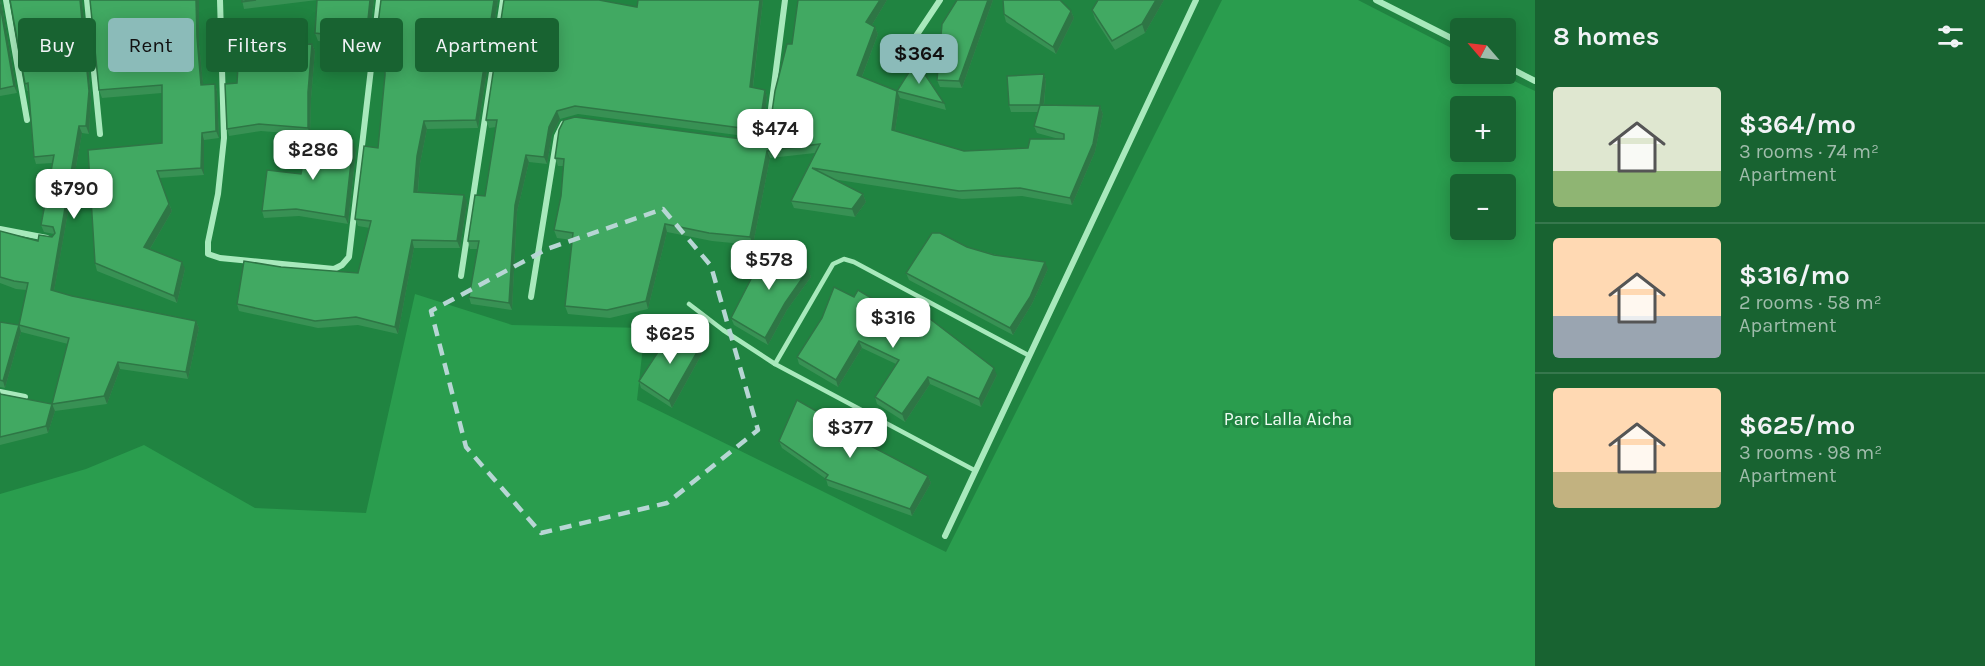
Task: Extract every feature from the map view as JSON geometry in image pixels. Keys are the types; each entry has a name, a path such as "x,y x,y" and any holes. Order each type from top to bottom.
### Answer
{"street":[{"path":"6,0 27,120"},
{"path":"87,0 100,134"},
{"path":"220,0 224,138 208,254 220,258 334,269 342,265 349,257 379,0"},
{"path":"462,276 503,0"},
{"path":"763,140 768,132 785,0"},
{"path":"914,39 940,0"},
{"path":"945,536 1196,0"},
{"path":"1376,0 1450,37"},
{"path":"1516,71 1535,81"},
{"path":"531,297 556,135 563,123 570,121"},
{"path":"0,229 53,239"},
{"path":"0,392 25,397"}],"lane":[{"path":"776,364 833,264 844,259 854,262 1028,355"},
{"path":"689,304 723,330 776,364 974,470"}],"highlighted area":[{"path":"663,209 711,266 758,430 667,503 541,533 466,447 431,311 547,249"}],"green space":[{"name":"Parc Lalla Aicha","path":"1222,0 1358,0 1450,47 1450,84 1516,84 1516,82 1535,91 1535,666 0,666 0,494 86,469 144,445 255,508 366,513 415,294 512,325 645,328 637,400 946,552"}],"building":[{"path":"10,0 80,0 82,18 18,18 18,45"},
{"path":"90,0 196,0 201,85 215,84 216,131 202,133 201,168 157,171 169,204 144,247 182,262 174,296 95,263 88,150 162,143 162,85 99,90 96,18 92,18"},
{"path":"317,0 370,0 368,18 320,18 320,34 315,33"},
{"path":"381,0 494,0 491,18 415,18 415,72 483,72 476,120 424,121 417,156 414,192 464,195 457,241 412,240 395,327 356,317 315,321 237,304 244,261 281,267 358,273 371,221 355,219 364,146 378,148 385,72 403,72 403,18 379,18"},
{"path":"504,0 599,0 637,7 638,0 760,0 750,87 765,90 760,123 757,128 749,129 575,106 557,111 549,127 544,157 526,155 515,205 509,303 469,297 479,241 468,241 475,195 485,196 497,120 486,120 493,72 559,72 559,18 501,18"},
{"path":"798,0 880,0 866,22 875,27 857,75 897,91 892,130 964,151 1028,148 1030,139 1064,139 1064,134 1034,126 1040,105 1100,106 1093,144 1070,198 1020,188 959,191 812,168 863,194 852,209 791,201 820,144 767,151 750,237 709,233 665,224 646,301 607,310 565,306 573,233 554,230 561,196 564,159 555,158 559,130 564,120 575,117 749,140 764,136 770,126 775,91 787,44 792,44"},
{"path":"957,0 988,0 959,81 937,80 942,24"},
{"path":"1003,0 1060,0 1071,11 1053,47 1004,14"},
{"path":"1098,0 1156,0 1142,24 1112,41 1092,10"},
{"path":"0,4 14,86 0,89"},
{"path":"308,44 312,44 308,128 259,124 227,129 225,84 237,83 238,72 308,72"},
{"path":"916,61 944,103 897,91"},
{"path":"23,72 87,72 89,91 86,126 79,126 51,290 196,321 186,372 118,362 104,396 52,404 69,338 19,325 28,283 0,277 0,231 38,241 39,235 52,237 55,233 53,227 41,225 54,155 34,157 28,83 25,84"},
{"path":"1044,74 1040,105 1009,105 1007,76"},
{"path":"308,137 353,144 345,217 296,209 262,211 267,170 301,174"},
{"path":"932,233 940,233 967,247 994,255 1045,262 1030,297 1010,328 906,273"},
{"path":"770,242 808,270 785,303 765,338 731,318"},
{"path":"834,287 854,297 858,290 916,325 921,312 994,368 979,399 928,377 902,414 875,397 899,360 859,341 836,380 797,357 822,318"},
{"path":"0,322 19,325 3,381 0,380"},
{"path":"673,329 701,345 669,401 639,381"},
{"path":"0,394 52,404 46,426 0,437"},
{"path":"797,400 832,420 829,424 928,476 910,509 825,479 828,475 779,441"}]}
